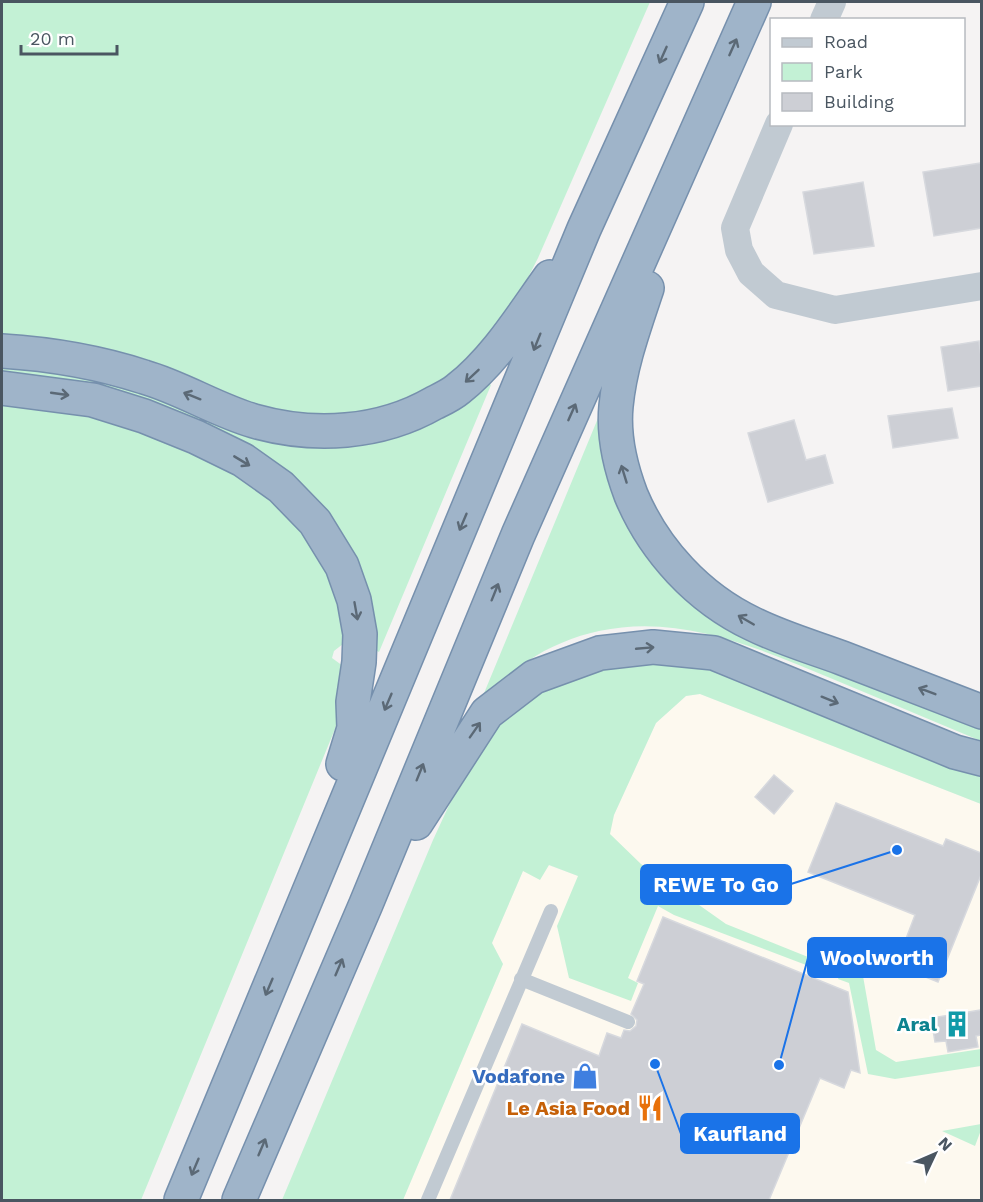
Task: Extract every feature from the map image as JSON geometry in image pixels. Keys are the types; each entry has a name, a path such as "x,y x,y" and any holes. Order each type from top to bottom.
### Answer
{"highway":[{"path":"181,1200 584,229 687,2"},
{"path":"239,1200 366,903 518,536 754,2"},
{"path":"712,93 622,363 616,407 616,443 623,474 640,517 678,569 717,602 752,624 981,712"},
{"path":"2,351 29,352 88,361 136,374 253,421 298,429 347,431 398,420 422,410 457,390 505,340 584,229"},
{"path":"2,388 93,399 196,437 243,460 281,487 315,522 342,566 354,600 360,634 359,662 353,702 354,728 292,933"},
{"path":"366,903 465,744 487,713 534,677 600,653 653,647 714,653 955,752 981,759"}],"street":[{"path":"825,18 832,2"},
{"path":"778,126 735,228 739,250 751,273 776,295 835,310 981,286"}],"lane":[{"path":"428,1200 551,911"},
{"path":"521,979 628,1022"}],"shaded area":[{"path":"700,694 981,804 981,1200 403,1200 503,964 492,943 523,871 548,865 589,880 614,815 656,723 686,696"}],"green space":[{"path":"2,2 650,2 538,258 515,303 481,350 439,385 385,411 325,418 288,414 2,336"},
{"path":"2,361 75,370 300,445 487,382 491,385 379,652 373,649 325,510 283,467 245,444 2,373"},
{"path":"2,400 69,408 122,424 223,465 267,494 296,524 315,550 331,578 348,640 334,651 332,658 343,666 344,698 335,729 141,1200 2,1200"},
{"path":"601,411 605,464 622,515 639,544 866,685 981,729 981,741 749,646 690,630 660,627 630,627 599,631 562,643 522,665 482,698"},
{"path":"609,662 696,662 981,771 981,804 700,694 686,696 656,723 614,815 610,834 641,864 726,924 813,959 814,968 674,915 658,906 628,978 638,983 631,1001 569,978 557,926 578,876 549,865 540,880 523,871 492,943 503,964 403,1200 282,1200 433,840 474,751 495,726 547,684"},
{"path":"841,970 863,976 876,1050 896,1062 981,1049 981,1066 895,1079 868,1074 849,983 838,979"},
{"path":"981,1124 975,1146 942,1131"}],"building":[{"path":"981,163 981,228 934,236 923,172"},
{"path":"863,182 874,246 814,254 803,192"},
{"path":"979,341 981,386 948,391 941,347"},
{"path":"952,408 958,438 893,448 888,416"},
{"path":"794,420 806,460 825,455 833,483 768,502 748,433"},
{"path":"774,775 793,791 774,814 755,797"},
{"path":"836,803 943,846 946,839 981,853 981,875 938,982 896,965 915,915 808,872"},
{"path":"663,917 848,992 860,1073 851,1070 844,1088 820,1078 769,1200 450,1200 522,1024 599,1056 607,1033 621,1038 624,1030 630,1031 636,1026 637,1020 631,1014 644,984 637,981"},
{"name":"Aral","path":"981,1010 981,1035 976,1036 978,1047 948,1052 946,1041 935,1042 931,1018"}],"place":[{"name":"REWE To Go","path":"897,850"},
{"name":"Aral","path":"957,1024"},
{"name":"Kaufland","path":"655,1064"},
{"name":"Woolworth","path":"779,1065"},
{"name":"Vodafone","path":"585,1076"},
{"name":"Le Asia Food","path":"650,1108"}]}
